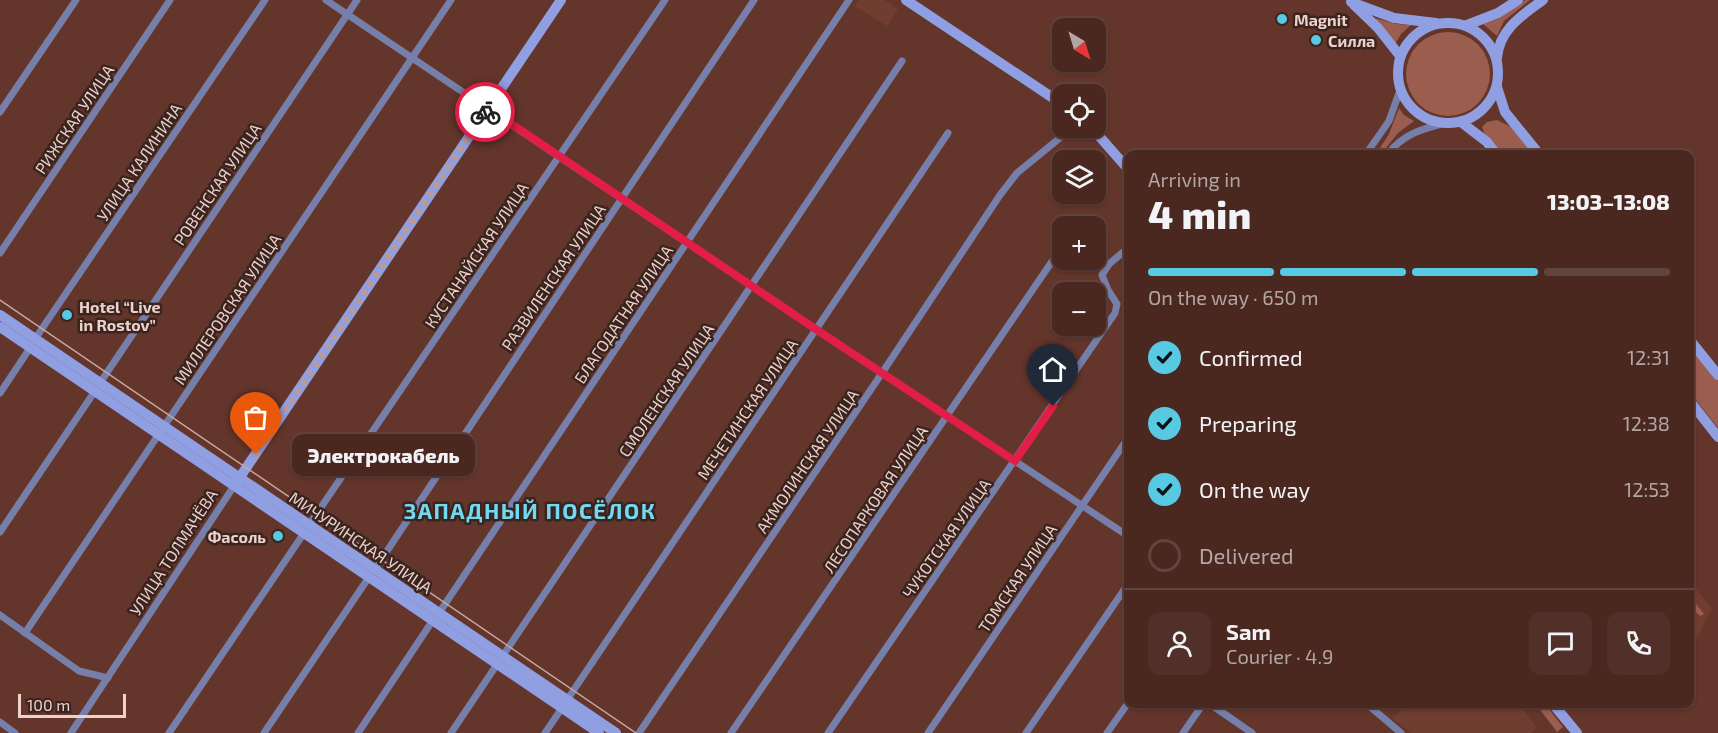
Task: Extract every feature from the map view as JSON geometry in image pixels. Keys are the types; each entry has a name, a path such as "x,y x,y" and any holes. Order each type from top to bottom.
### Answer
{"main road":[{"name":"УЛИЦА ТОЛМАЧЁВА","path":"237,482 561,0"},
{"path":"906,0 1052,97"},
{"path":"1467,26 1498,13 1518,0"},
{"path":"1497,59 1500,44 1506,32 1520,17 1543,0"},
{"path":"1349,1 1394,18 1439,23 1453,22 1480,33 1491,45 1497,59 1499,73 1497,87 1483,110 1461,122 1431,121 1418,114 1407,103 1400,90 1398,67 1400,56 1409,41 1422,29 1439,23"},
{"path":"1349,1 1378,28 1400,56"},
{"path":"1497,87 1505,112 1536,150"},
{"path":"1461,122 1487,142 1493,150"},
{"path":"1101,138 1124,164"},
{"name":"МИЧУРИНСКАЯ УЛИЦА","path":"0,315 33,344"},
{"name":"МИЧУРИНСКАЯ УЛИЦА","path":"0,327 33,344 565,704 616,733"},
{"path":"1694,345 1718,375"},
{"path":"1694,406 1718,437"},
{"name":"МИЧУРИНСКАЯ УЛИЦА","path":"565,704 599,733"},
{"path":"1556,708 1577,733"}],"street":[{"path":"0,112 76,0"},
{"name":"РИЖСКАЯ УЛИЦА","path":"0,253 170,0"},
{"name":"УЛИЦА КАЛИНИНА","path":"0,393 265,0"},
{"path":"326,0 882,374 1124,533"},
{"name":"РОВЕНСКАЯ УЛИЦА","path":"0,532 357,0"},
{"name":"МИЛЛЕРОВСКАЯ УЛИЦА","path":"26,633 451,0"},
{"name":"КУСТАНАЙСКАЯ УЛИЦА","path":"169,733 665,0"},
{"name":"РАЗВИЛЕНСКАЯ УЛИЦА","path":"264,733 754,0"},
{"name":"БЛАГОДАТНАЯ УЛИЦА","path":"358,733 849,0"},
{"name":"СМОЛЕНСКАЯ УЛИЦА","path":"451,733 902,61"},
{"path":"1369,150 1389,121 1400,90"},
{"path":"1391,150 1411,134 1445,123"},
{"name":"МЕЧЕТИНСКАЯ УЛИЦА","path":"545,733 948,133"},
{"name":"АКМОЛИНСКАЯ УЛИЦА","path":"639,733 1000,195 1017,173 1060,138"},
{"path":"1106,264 1109,264 1124,251"},
{"name":"ЛЕСОПАРКОВАЯ УЛИЦА","path":"731,733 1052,261"},
{"name":"ЧУКОТСКАЯ УЛИЦА","path":"828,733 1115,313 1118,304 1108,290 1102,275 1109,264"},
{"name":"ТОМСКАЯ УЛИЦА","path":"928,733 1124,444"},
{"name":"УЛИЦА ТОЛМАЧЁВА","path":"71,733 237,482"},
{"path":"1026,733 1124,590"},
{"path":"0,615 79,671 108,678"},
{"path":"1107,733 1124,708"},
{"path":"1183,733 1200,708"},
{"path":"1216,708 1252,733"},
{"path":"1372,708 1401,733"},
{"path":"0,722 15,733"}],"shaded area":[{"path":"859,0 884,0 898,9 887,26 855,6"},
{"path":"1525,0 1530,0 1504,21 1497,36 1483,24 1500,18"},
{"path":"1375,18 1396,24 1411,25 1401,34 1394,46"},
{"path":"1440,32 1456,32 1472,39 1483,50 1490,66 1487,90 1478,104 1456,116 1440,116 1424,109 1413,98 1406,82 1406,66 1413,50 1424,39"},
{"path":"1399,108 1404,115 1414,121 1398,133 1384,150 1379,150 1389,134"},
{"path":"1497,120 1511,127 1531,150 1498,150 1485,135 1482,127 1487,122"},
{"path":"1694,351 1718,381 1718,428 1694,397"},
{"path":"1694,586 1712,609 1698,636 1694,638"},
{"path":"1694,601 1704,614 1700,616 1695,611 1694,613"},
{"path":"1405,708 1522,708 1537,728 1531,733 1411,733 1392,718"},
{"path":"1539,708 1548,708 1563,727 1557,732"}],"tram line":[{"path":"0,300 636,733"}],"way so far":[{"path":"256,454 485,112"}],"place":[{"name":"Magnit","path":"1282,19"},
{"name":"Силла","path":"1316,40"},
{"name":"Hotel “Live in Rostov”","path":"67,315"},
{"name":"Электрокабель","path":"256,454"},
{"name":"Фасоль","path":"278,536"}],"district":[{"name":"ЗАПАДНЫЙ ПОСЁЛОК","path":"530,510"}],"route":[{"path":"485,112 488,108 1015,461 1053,406"}]}
